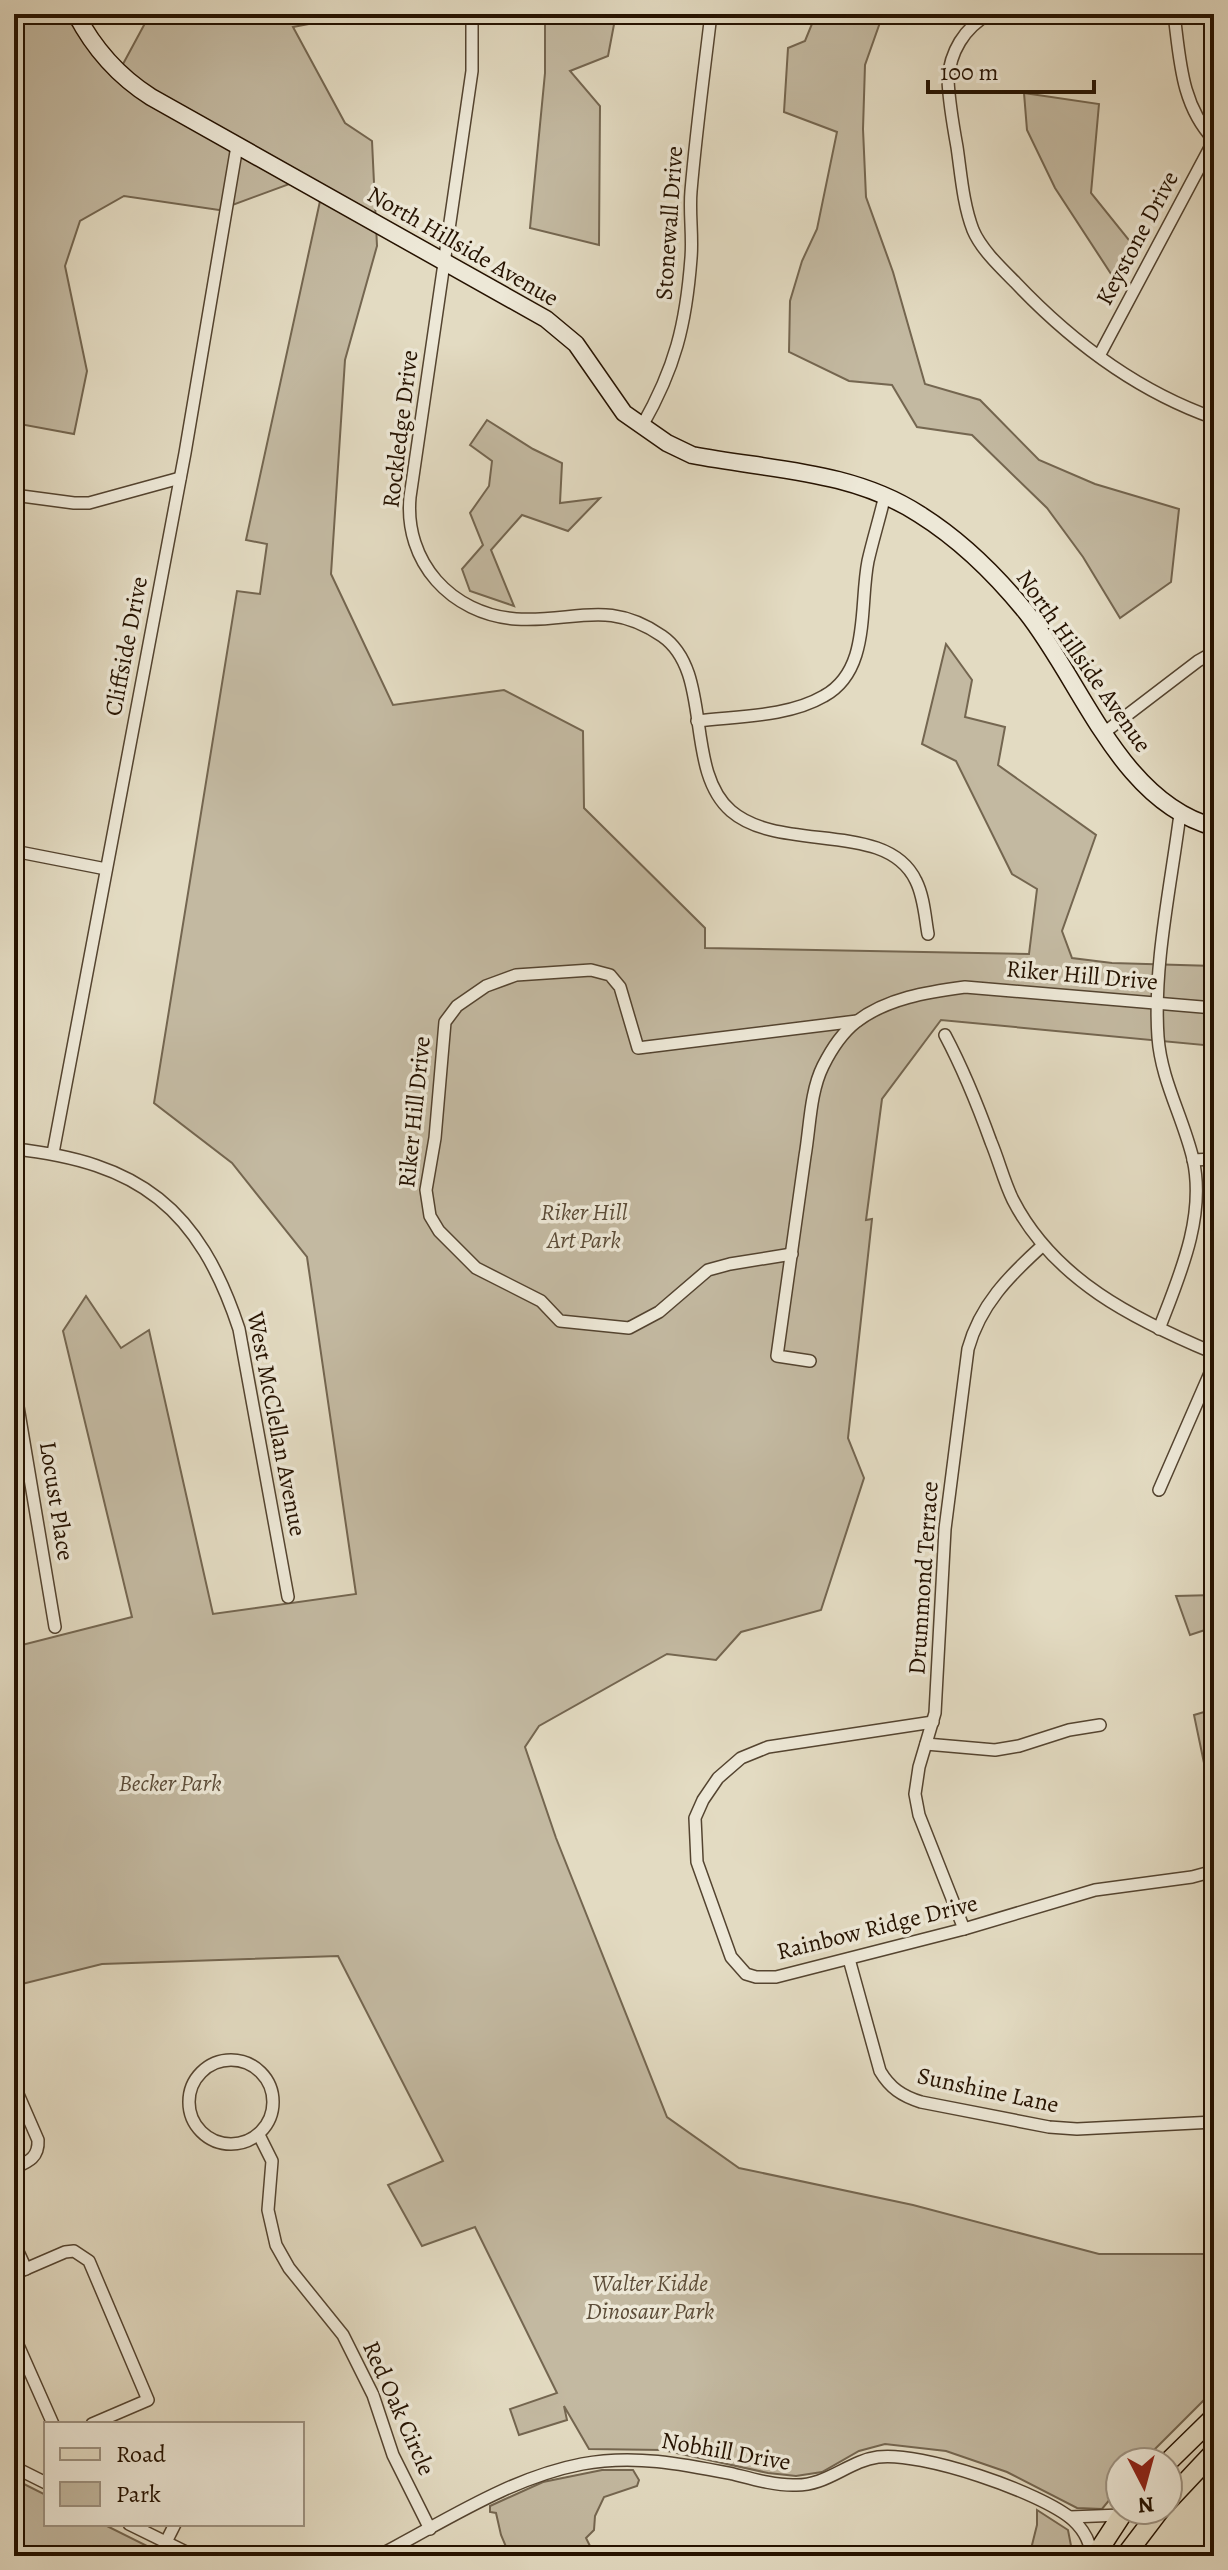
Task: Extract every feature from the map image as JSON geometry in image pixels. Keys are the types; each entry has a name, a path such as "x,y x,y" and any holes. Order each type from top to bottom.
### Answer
{"main road":[{"path":"1184,2446 1214,2417"},
{"path":"1184,2484 1214,2452"},
{"path":"1093,2556 1113,2526"},
{"path":"1125,2556 1148,2526"}],"street":[{"name":"North Hillside Avenue","path":"76,14 106,61 134,87 546,319 576,344 624,413 667,443 692,455 862,485 923,516 994,575 1028,614 1141,782 1180,814 1214,827"},
{"name":"Rockledge Drive","path":"472,14 472,71 409,509 413,541 422,562 434,580 450,595 489,614 516,619 612,614 637,620 678,649 686,668 712,784 722,801 733,813 763,829 879,847 894,855 907,866 916,880 928,934"},
{"name":"Stonewall Drive","path":"642,426 663,389 684,322 692,255 690,194 711,14"},
{"path":"989,14 974,24 959,42 950,64 948,80 964,200 974,232 998,264 1047,315 1099,356 1167,398 1214,418"},
{"path":"1088,14 1147,17 1171,14 1184,88 1194,113 1214,140"},
{"name":"Keystone Drive","path":"1099,356 1214,140"},
{"name":"Cliffside Drive","path":"53,1153 180,478 237,146"},
{"path":"14,495 89,503 180,478"},
{"path":"697,721 783,711 823,697 838,687 851,671 859,643 868,563 885,495"},
{"path":"1105,732 1214,652"},
{"path":"1159,1329 1189,1242 1195,1189 1193,1160 1163,1072 1156,1003 1180,814"},
{"path":"14,851 106,869"},
{"name":"Riker Hill Drive","path":"792,1254 708,1270 659,1312 629,1328 560,1321 541,1301 476,1268 439,1231 430,1216 426,1190 435,1138 445,1022 457,1006 486,986 516,975 591,970 610,975 620,987 638,1048 857,1021"},
{"name":"Riker Hill Drive","path":"810,1361 777,1356 813,1104 822,1068 840,1038 857,1021 890,1002 965,987 1214,1008"},
{"path":"945,1035 986,1126 1012,1198 1042,1246 1081,1282 1117,1308 1214,1353"},
{"name":"West McClellan Avenue","path":"14,1149 53,1153 123,1174 178,1217 199,1241 227,1293 239,1329 288,1597"},
{"path":"1193,1160 1214,1159"},
{"name":"Drummond Terrace","path":"964,1929 919,1815 915,1794 933,1722 945,1529 968,1349 974,1328 1002,1284 1042,1246"},
{"path":"1159,1490 1214,1364"},
{"name":"Locust Place","path":"14,1383 55,1627"},
{"name":"Rainbow Ridge Drive","path":"933,1722 768,1747 741,1758 718,1778 695,1818 697,1862 731,1957 746,1974 767,1978 964,1929 1095,1890 1192,1877 1214,1871"},
{"path":"926,1744 995,1750 1100,1725"},
{"name":"Sunshine Lane","path":"849,1959 880,2071 902,2095 921,2102 1049,2127 1077,2129 1214,2122"},
{"path":"227,2060 253,2066 263,2074 274,2099 268,2124 259,2135 232,2145 217,2143 198,2128 189,2111 189,2096 193,2082 202,2071 227,2060"},
{"path":"14,2085 38,2140 38,2148 30,2161 14,2168"},
{"name":"Red Oak Circle","path":"259,2135 272,2161 268,2210 276,2245 289,2268 343,2335 373,2395 393,2455 430,2529"},
{"path":"14,2243 20,2271 65,2252 74,2251 89,2261 148,2400 97,2422"},
{"path":"14,2336 52,2422"},
{"name":"Nobhill Drive","path":"378,2556 530,2478 613,2459 659,2461 796,2486 827,2479 880,2456 900,2457 942,2464 988,2478 1070,2517"},
{"path":"14,2467 44,2482"},
{"path":"1070,2517 1104,2514"},
{"path":"1070,2517 1088,2539 1093,2556"},
{"path":"134,2526 194,2556"},
{"path":"166,2542 174,2526"}],"green space":[{"path":"14,14 63,14 116,77 150,14 361,14 293,27 345,123 372,141 377,246 345,360 331,574 393,705 504,690 583,731 584,808 705,928 705,948 1029,954 1037,889 1012,874 956,761 922,744 946,644 972,680 965,717 1005,727 998,765 1096,835 1062,931 1072,958 1112,963 1214,966 1214,1046 941,1020 882,1099 866,1220 872,1219 848,1438 864,1478 821,1610 741,1632 716,1660 667,1654 539,1726 525,1747 556,1838 667,2117 739,2168 913,2205 1099,2254 1214,2254 1214,2390 1158,2446 1104,2446 1102,2509 1077,2508 1007,2472 946,2451 885,2444 859,2451 822,2472 796,2476 768,2473 663,2450 589,2449 564,2406 567,2420 519,2435 510,2409 557,2393 475,2227 422,2246 388,2185 443,2161 338,1956 102,1964 14,1986 14,1647 132,1617 63,1331 86,1296 121,1348 149,1330 213,1614 356,1594 307,1257 232,1163 154,1103 237,591 260,594 267,544 246,540 322,192 300,180 219,210 124,196 80,221 65,266 87,371 74,434 14,423"},
{"path":"545,14 616,14 608,56 570,71 600,106 599,245 530,228 545,73"},
{"path":"816,14 883,14 865,65 863,129 866,197 893,272 925,384 980,400 1039,460 1095,484 1179,509 1171,582 1120,618 1083,557 1047,508 972,435 917,427 892,385 849,381 789,352 790,301 802,261 817,229 837,132 784,112 788,48 805,41"},
{"path":"1024,93 1099,104 1091,193 1133,245 1115,280 1055,188 1027,130"},
{"path":"487,420 562,463 560,503 600,498 568,531 522,515 491,550 514,606 470,591 462,569 483,545 470,513 489,486 492,461 470,445"},
{"path":"1214,1595 1214,1627 1190,1635 1176,1596"},
{"path":"1214,1709 1214,1762 1204,1763 1194,1715"},
{"path":"602,2470 633,2470 639,2480 637,2486 604,2497 595,2516 594,2530 586,2538 595,2556 510,2556 496,2513 490,2512 490,2506 543,2482"},
{"path":"14,2479 44,2494 44,2526 107,2526 167,2556 14,2556"},
{"path":"1037,2510 1068,2530 1073,2556 930,2556 1010,2551 1030,2553 1037,2525"}],"park label":[{"name":"Riker Hill Art Park","path":"584,1226"},
{"name":"Becker Park","path":"170,1783"},
{"name":"Walter Kidde Dinosaur Park","path":"650,2297"}]}
